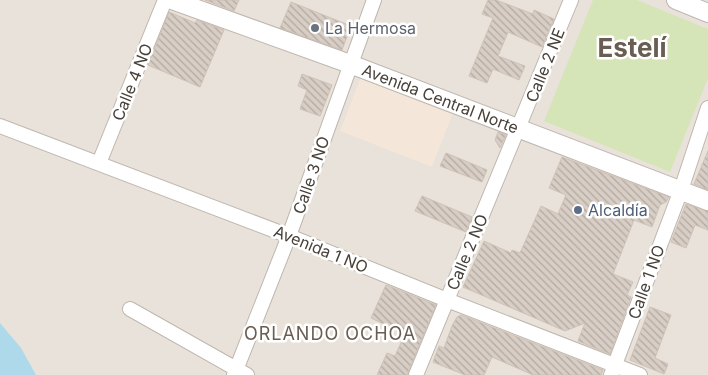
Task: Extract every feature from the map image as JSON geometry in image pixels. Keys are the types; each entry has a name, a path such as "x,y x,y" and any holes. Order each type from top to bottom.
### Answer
{"street":[{"name":"Calle 4 NO","path":"99,163 165,0"},
{"name":"Avenida Central Norte","path":"172,0 350,64 708,201"},
{"name":"Calle 3 NO","path":"239,373 374,0"},
{"name":"Calle 2 NE","path":"519,129 571,0"},
{"path":"676,0 708,13"},
{"name":"Calle 1 NO","path":"613,370 681,190 708,108"},
{"name":"Avenida 1 NO","path":"0,126 289,236 613,370 640,375"},
{"name":"Calle 2 NO","path":"416,375 519,129"},
{"path":"130,309 239,373"}],"shaded area":[{"name":"Estelí","path":"0,0 708,0 708,375 0,375"},
{"path":"361,77 453,113 432,167 340,131"}],"green space":[{"path":"593,0 637,0 708,29 708,78 670,172 544,121"}],"water":[{"path":"0,323 21,348 36,375 0,375"}],"building":[{"path":"205,0 239,0 234,11"},
{"path":"488,0 496,0 533,14 534,10 554,19 542,47 508,32 498,56 525,66 519,80 493,69 487,83 469,76 493,18 482,14"},
{"name":"La Hermosa","path":"291,2 351,26 342,50 280,28"},
{"path":"169,12 195,23 197,20 224,30 200,87 148,65"},
{"path":"302,74 332,85 320,116 300,109 307,90 298,86"},
{"path":"498,132 506,135 500,148 495,140"},
{"path":"708,151 708,190 694,184"},
{"path":"446,153 487,170 482,182 440,166"},
{"path":"562,157 669,197 666,202 660,205 652,227 634,220 613,274 633,282 627,295 631,297 610,354 578,341 585,323 565,331 463,287 484,241 511,253 512,250 520,253 541,206 558,214 566,195 549,188"},
{"path":"422,196 472,217 466,232 415,211"},
{"path":"686,204 708,211 708,230 695,225 686,248 671,242"},
{"path":"386,285 436,305 407,375 377,375 387,353 395,356 405,334 371,318"},
{"path":"650,307 671,315 655,358 668,364 664,374 630,360"},
{"path":"461,315 603,370 601,375 533,375 492,357 484,375 465,375 433,362 439,346 444,348 452,326 457,317"}],"place":[{"name":"La Hermosa","path":"315,28"},
{"name":"Alcaldía","path":"578,210"}],"district":[{"name":"Estelí","path":"632,48"},
{"name":"ORLANDO OCHOA","path":"330,334"}]}
